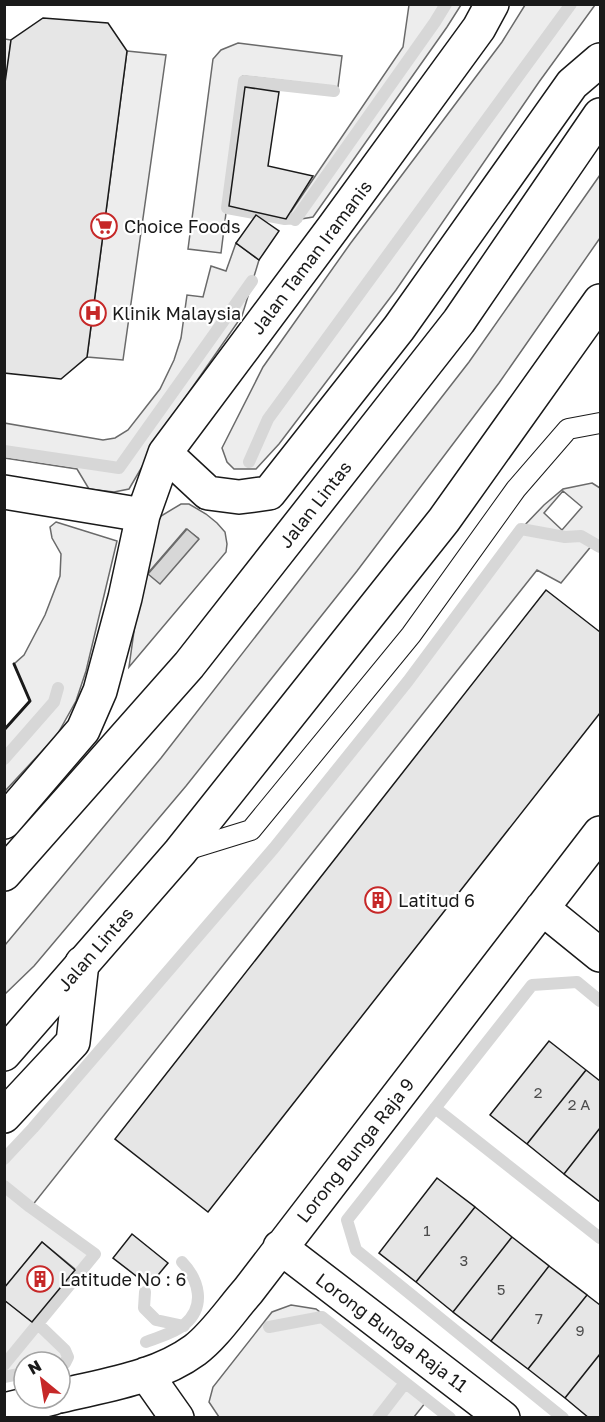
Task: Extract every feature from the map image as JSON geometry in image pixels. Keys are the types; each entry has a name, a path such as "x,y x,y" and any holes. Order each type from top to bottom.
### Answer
{"main road":[{"name":"Jalan Taman Iramanis","path":"4,822 83,730 100,691 125,598 142,515 165,453 479,28 492,4"},
{"path":"165,453 208,493 239,497 269,492 399,328 572,84 600,60"},
{"name":"Jalan Lintas","path":"4,874 189,665 452,330 600,115"},
{"name":"Jalan Lintas","path":"5,1054 180,852 444,520 600,301"},
{"path":"4,492 142,515"},
{"name":"Lorong Bunga Raja 9","path":"72,1393 146,1374 168,1366 196,1350 248,1291 600,833"},
{"path":"542,908 600,954"},
{"path":"4,1116 73,1041 82,963"},
{"name":"Lorong Bunga Raja 11","path":"280,1247 503,1418"},
{"path":"146,1374 177,1418"}],"lane":[{"path":"180,852 251,830 411,635 516,489 568,429 600,423"}],"shaded area":[{"path":"409,5 461,5 313,217 286,219 403,47"},
{"path":"525,5 595,5 539,82 396,290 279,444 256,469 234,469 227,462 222,448 263,367 350,244 502,42"},
{"path":"5,39 11,40 5,90"},
{"path":"238,43 342,56 338,87 243,76 221,253 188,249 213,59 221,50"},
{"path":"127,51 166,55 123,360 87,357"},
{"path":"600,175 600,238 499,383 357,571 186,786 34,966 5,994 5,945 161,758 469,362"},
{"path":"236,243 259,260 242,316 169,421 129,489 114,492 89,489 77,469 5,458 4,423 103,440 115,438 128,430 160,389 174,360 181,338 187,295 203,297 211,266 226,271"},
{"path":"592,483 600,488 600,547 593,544 561,583 537,570 31,1207 95,1254 38,1324 65,1350 12,1350 12,1376 5,1377 5,1300 32,1322 75,1269 42,1242 5,1288 5,1159 274,848 408,681 521,529 563,489","holes":["563,491 582,507 562,530 544,513"]},
{"path":"181,504 189,504 206,514 225,532 226,552 129,667 136,617 155,528 161,516","holes":["186,529 198,538 148,574"]},
{"path":"56,522 117,541 86,671 76,701 57,735 5,791 4,730 30,701 14,664 24,655 45,615 60,576 61,554 52,538 50,527"},
{"path":"187,529 199,539 160,584 148,574"},
{"path":"291,1305 316,1309 430,1397 414,1417 219,1417 209,1402 213,1387 272,1312"}],"building":[{"path":"43,18 108,23 127,51 87,357 61,379 4,373 4,90 11,40"},
{"path":"245,87 279,92 268,166 313,176 286,219 229,206"},
{"path":"256,215 279,231 259,260 236,243"},
{"name":"Latitud 6","path":"546,590 600,632 600,713 208,1212 115,1139"},
{"path":"549,1041 586,1070 527,1144 490,1115"},
{"path":"586,1070 600,1081 600,1128 564,1174 527,1144"},
{"path":"600,1128 600,1202 564,1174"},
{"path":"437,1178 475,1207 416,1282 379,1253"},
{"path":"475,1207 512,1237 453,1312 416,1282"},
{"path":"132,1234 168,1263 149,1286 113,1258"},
{"path":"512,1237 549,1266 491,1341 453,1312"},
{"name":"Latitude No : 6","path":"42,1242 75,1270 32,1322 4,1300 4,1288"},
{"path":"549,1266 587,1295 528,1369 491,1341"},
{"path":"587,1295 600,1305 600,1354 565,1398 528,1369"},
{"path":"600,1354 600,1418 589,1418 565,1398"}],"waterway":[{"path":"295,220 446,4"},
{"path":"249,462 268,419 571,4"},
{"path":"297,218 285,219 227,208 244,81 334,91"},
{"path":"4,451 119,468 252,281"},
{"path":"4,1159 274,848 408,681 521,529 565,537 581,536 600,547"},
{"path":"4,759 54,702 58,688"},
{"path":"563,1418 356,1250 347,1220 532,985 577,982 600,1001"},
{"path":"435,1108 600,1238"},
{"path":"4,1186 95,1254 4,1365"},
{"path":"146,1342 181,1327 192,1317 196,1309 198,1301 196,1285 182,1262"},
{"path":"145,1292 144,1308 156,1320 184,1326"},
{"path":"269,1327 322,1317 450,1418"},
{"path":"38,1324 65,1350"},
{"path":"4,1377 12,1375"},
{"path":"378,1418 405,1383"}],"wall":[{"path":"4,730 30,701 14,664"}],"place":[{"name":"Choice Foods","path":"104,226"},
{"name":"Klinik Malaysia","path":"93,313"},
{"name":"Latitud 6","path":"378,900"},
{"name":"Latitude No : 6","path":"40,1279"}]}
